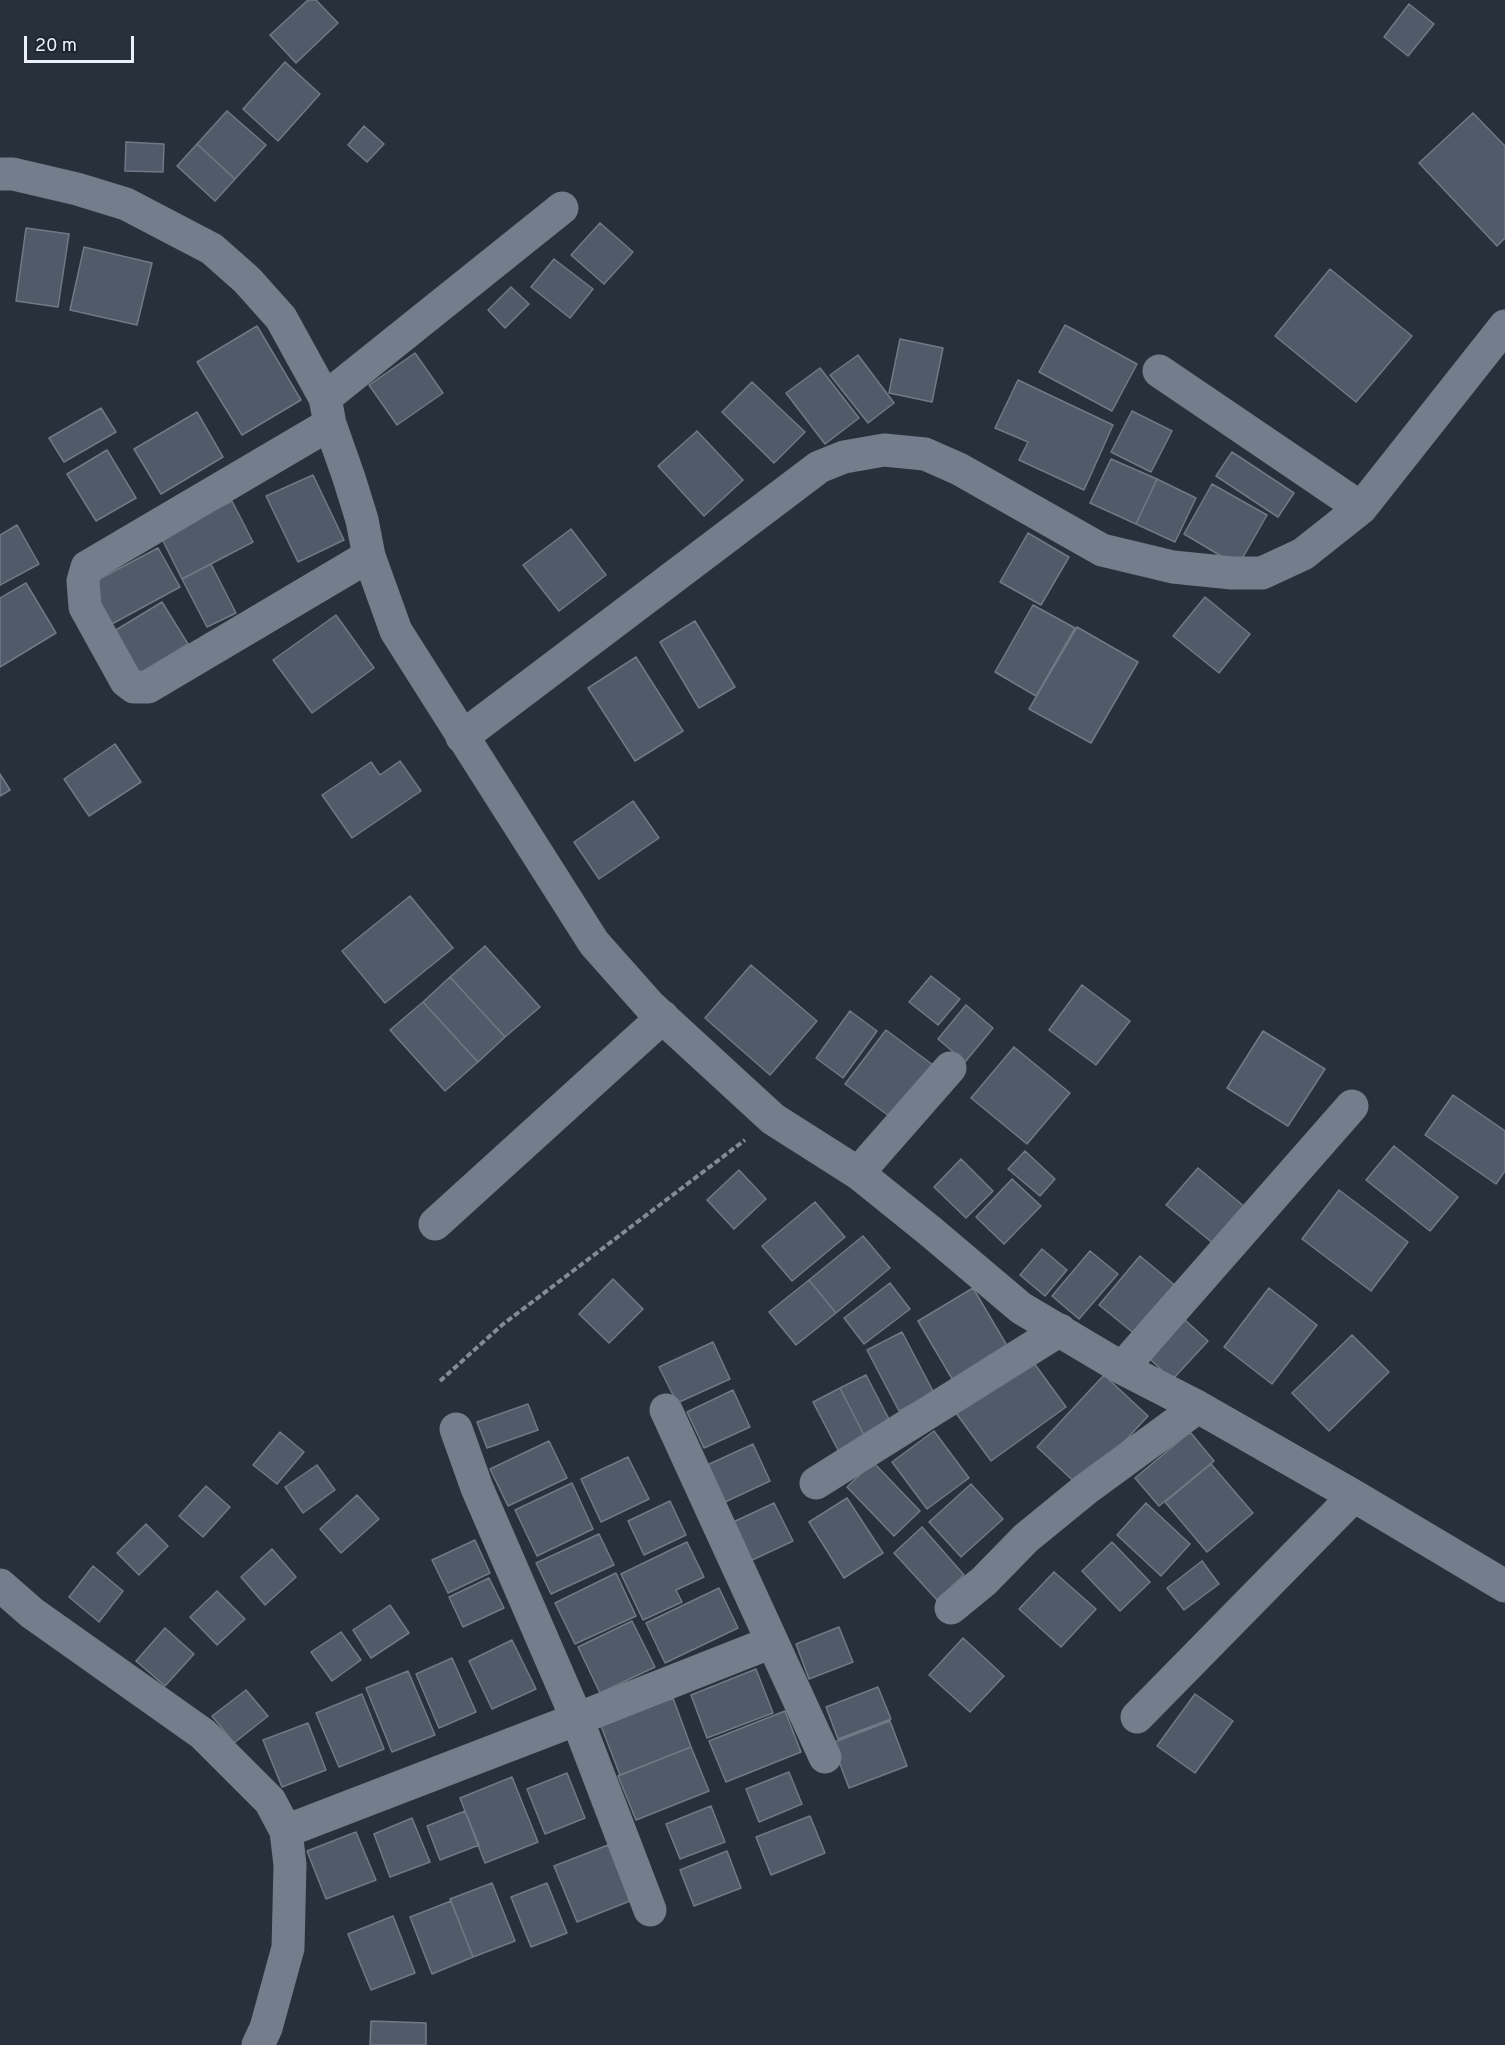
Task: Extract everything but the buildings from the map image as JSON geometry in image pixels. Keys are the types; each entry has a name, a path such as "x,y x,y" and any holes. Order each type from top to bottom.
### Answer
{"street":[{"path":"0,174 13,174 77,189 126,204 212,249 247,280 281,318 328,411 362,520 369,556 396,632 594,943 650,1006 773,1119 858,1173 1021,1308 1122,1368 1198,1407 1354,1496 1505,1586"},
{"path":"369,556 148,687 134,687 126,681 85,607 83,581 87,567 328,411 562,208"},
{"path":"462,737 819,467 844,457 884,450 925,454 959,469 1102,550 1173,567 1232,573 1262,573 1303,554 1361,508 1505,326"},
{"path":"1159,371 1361,508"},
{"path":"435,1224 663,1017"},
{"path":"858,1173 950,1068"},
{"path":"1122,1368 1352,1106"},
{"path":"816,1483 1060,1330"},
{"path":"951,1608 984,1581 1026,1538 1086,1489 1198,1407"},
{"path":"666,1410 825,1757"},
{"path":"456,1429 477,1488 577,1719 650,1910"},
{"path":"1137,1717 1354,1496"},
{"path":"0,1585 32,1613 203,1734 270,1801 286,1831 290,1865 288,1948 266,2028 258,2045"},
{"path":"286,1831 772,1642"}],"path":[{"path":"440,1381 502,1325 773,1119"}]}
